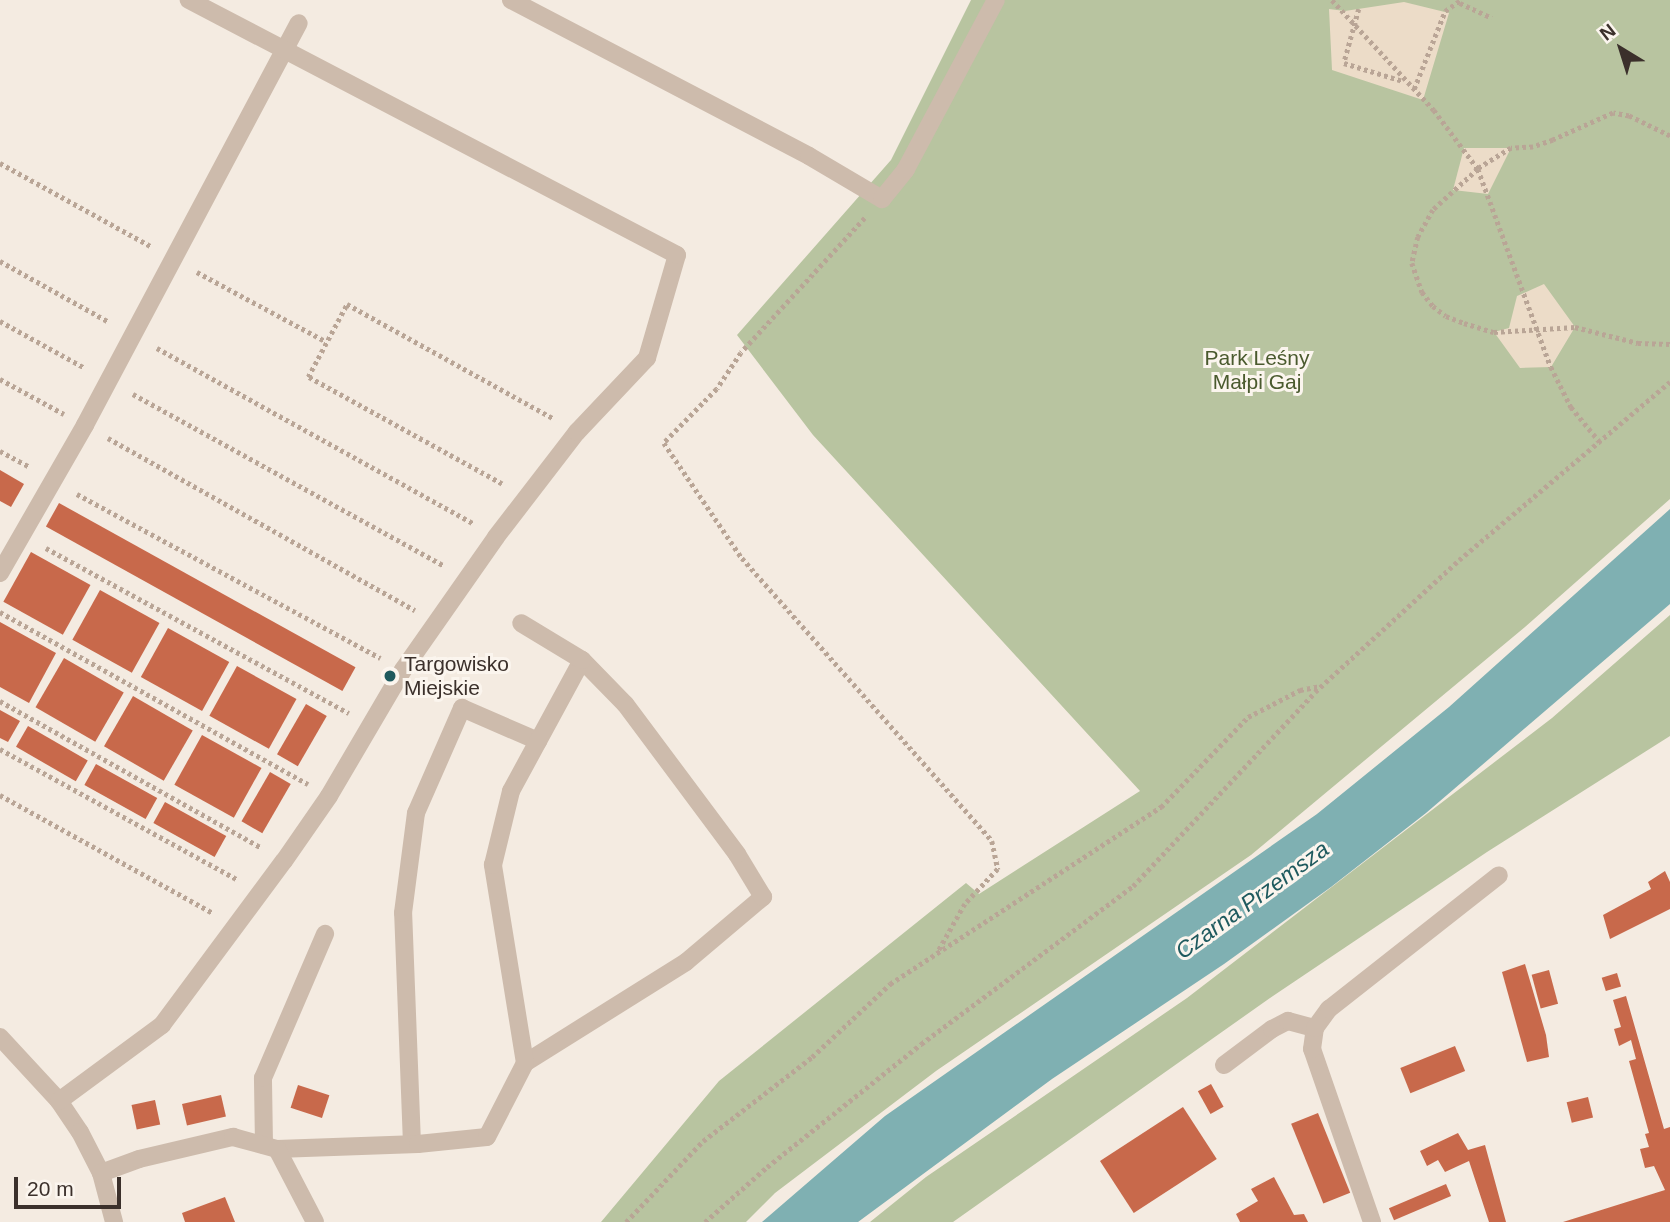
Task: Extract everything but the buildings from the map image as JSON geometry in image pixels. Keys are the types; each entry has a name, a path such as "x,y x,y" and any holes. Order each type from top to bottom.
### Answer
{"lane":[{"path":"59,1101 162,1025 261,892 329,796 435,621 577,432 647,358 677,255 189,0"},
{"path":"511,0 809,156 882,199 906,169 996,0"},
{"path":"0,573 109,381 299,23"},
{"path":"100,1173 139,1159 233,1137 271,1147 412,1144 487,1137 525,1063 686,962 763,897 737,854 625,704 582,660 521,623"},
{"path":"525,1063 493,865 511,791 582,660"},
{"path":"412,1144 403,913 416,813 462,708 538,741"},
{"path":"1372,1222 1312,1049 1315,1028 1329,1009 1499,875"},
{"path":"315,1222 271,1147 263,1078 325,934"},
{"path":"1224,1065 1288,1021 1315,1028"},
{"path":"0,1037 59,1101 80,1132 100,1173 114,1222"}],"path":[{"path":"1332,0 1457,138 1478,169 1551,367 1571,407 1600,442"},
{"path":"1414,90 1445,11 1461,1 1492,18"},
{"path":"1359,9 1344,63 1406,83"},
{"path":"1670,136 1629,116 1614,113 1553,140 1532,147 1511,148 1478,169 1433,210 1418,237 1412,264 1422,292 1446,316 1494,332 1575,327 1638,343 1670,344"},
{"path":"882,199 741,353 717,389 664,443 742,558 992,841 998,869 965,904 939,950"},
{"path":"0,261 496,537"},
{"path":"528,498 308,377 347,304 577,432"},
{"path":"0,321 467,578"},
{"path":"0,379 435,621"},
{"path":"705,1222 767,1167 921,1044 1132,886 1321,686 1459,560 1670,382"},
{"path":"0,451 403,670"},
{"path":"21,534 370,725"},
{"path":"0,612 329,796"},
{"path":"626,1222 703,1142 812,1057 890,984 939,950 1006,911 1161,807 1248,718 1300,690 1321,686"},
{"path":"0,701 284,860"},
{"path":"0,749 261,892"},
{"path":"0,794 236,925"}],"green space":[{"name":"Park Leśny Małpi Gaj","path":"971,0 1670,0 1670,499 1525,627 1251,855 936,1071 775,1193 746,1222 601,1222 719,1081 966,883 979,894 1140,791 813,435 737,335 891,160"},
{"path":"1670,615 1670,736 1487,852 1270,998 953,1222 870,1222 926,1177 1187,998 1552,718"}],"shaded area":[{"path":"1404,2 1449,13 1423,100 1332,70 1329,9 1345,11"},
{"path":"1464,148 1511,148 1488,194 1453,190"},
{"path":"1544,284 1575,327 1551,367 1520,368 1494,332 1509,328 1517,296"}],"water":[{"name":"Czarna Przemsza","path":"1670,509 1670,604 1426,813 1331,887 1224,964 1052,1079 858,1222 762,1222 885,1116 1317,814 1449,707"}],"place":[{"name":"Targowisko Miejskie","path":"390,676"}]}
